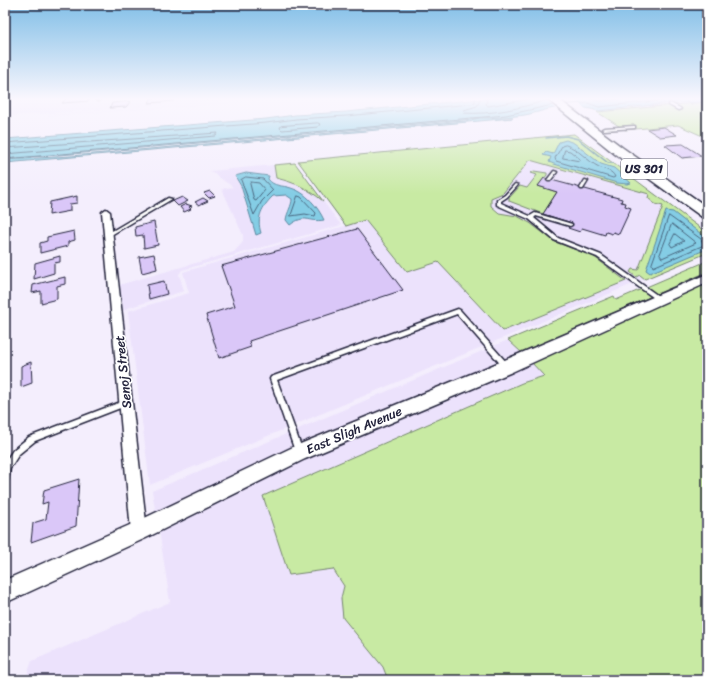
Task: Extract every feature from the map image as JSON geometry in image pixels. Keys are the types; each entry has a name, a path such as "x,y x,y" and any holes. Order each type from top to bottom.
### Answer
{"main road":[{"name":"US 301","path":"595,130 619,151 707,214"},
{"name":"US 301","path":"605,130 707,200"}],"street":[{"name":"Senoj Street","path":"106,212 139,532"},
{"name":"East Sligh Avenue","path":"5,592 139,532 299,453 506,367 707,278"}],"lane":[{"path":"549,180 555,172"},
{"path":"582,188 586,181"},
{"path":"516,185 499,201 499,204 531,218 556,239 599,256 659,299"},
{"path":"109,234 170,200"},
{"path":"531,218 535,214 570,225"},
{"path":"299,453 273,379 458,311 506,367"},
{"path":"5,477 6,467 16,452 32,439 126,403"}],"shaded area":[{"path":"574,134 707,233 707,253 150,485 128,311 189,293 183,272 345,226 298,161"},
{"path":"274,165 276,178 297,183 309,190 323,201 341,225 182,270 179,274 184,291 127,308 124,313 119,285 234,252 243,242 243,235 222,189 233,187 210,171","holes":["246,173 269,176 268,179 272,184 280,186 317,221 305,217 297,220 287,212 292,205 293,199 286,195 273,196 261,211 259,220 261,233 247,210 241,186 235,176"]},
{"path":"508,340 522,353 156,515 152,491"},
{"path":"531,362 544,376 522,383 263,496 333,569 344,586 341,598 365,644 383,667 388,680 25,680 32,661 170,602 159,530 302,460"}],"green space":[{"path":"689,130 707,130 707,138"},
{"path":"574,134 707,233 707,253 645,279 640,275 636,277 630,272 632,269 638,270 663,206 655,204 648,198 649,194 530,160 503,193 491,198 491,206 499,213 517,216 530,223 555,242 593,256 626,281 503,331 438,262 407,272 365,220 346,226 298,161"},
{"path":"295,163 323,201 301,186 276,178 274,165"},
{"path":"534,171 547,173 538,186 557,192 543,214 509,201 509,198 520,186 527,188 537,175 531,173"},
{"path":"707,261 707,272 522,353 508,340 614,296 616,300"},
{"path":"707,283 707,680 388,680 383,667 343,618 341,598 344,586 333,569 289,575 263,496 522,383 544,376 531,362"}],"water":[{"path":"123,130 349,130 5,159 5,139"},
{"path":"378,130 5,163 5,160 71,156"},
{"path":"566,140 574,143 601,164 614,168 631,183 617,183 549,162 551,157 543,155 546,152 553,154 559,142"},
{"path":"246,173 269,176 268,179 270,182 302,193 315,205 324,220 319,221 304,219 295,221 290,225 286,220 292,199 286,195 273,196 263,208 259,222 261,233 256,235 241,186 235,176"},
{"path":"666,211 673,212 705,237 707,249 650,273 646,270"}],"building":[{"path":"649,130 669,130 677,135 660,137"},
{"path":"683,144 702,156 682,158 665,145"},
{"path":"544,178 622,199 621,202 626,203 625,206 631,208 619,234 606,232 605,235 582,228 580,232 568,228 572,223 543,214 557,192 538,186"},
{"path":"210,191 215,196 209,198 204,193"},
{"path":"77,196 77,203 70,204 70,211 49,215 50,202"},
{"path":"182,197 188,201 178,206 173,201"},
{"path":"203,198 208,201 199,205 195,202"},
{"path":"186,204 192,206 189,207 191,209 184,212 180,207"},
{"path":"154,222 158,245 144,248 143,235 136,236 135,227"},
{"path":"357,229 403,290 249,341 251,347 219,358 206,315 235,306 221,266"},
{"path":"74,231 75,240 68,242 68,246 40,253 40,243 47,241 47,237"},
{"path":"154,254 157,269 142,273 139,257"},
{"path":"60,256 60,262 54,263 54,273 34,279 35,263"},
{"path":"65,277 65,284 57,286 57,299 41,303 41,291 32,293 33,285"},
{"path":"164,281 167,294 149,299 147,285"},
{"path":"31,362 32,383 21,387 21,366"},
{"path":"79,479 76,526 31,542 33,523 46,519 48,502 42,504 44,490"}],"waterway":[{"path":"546,138 566,136 578,139 608,163 613,163"}]}
